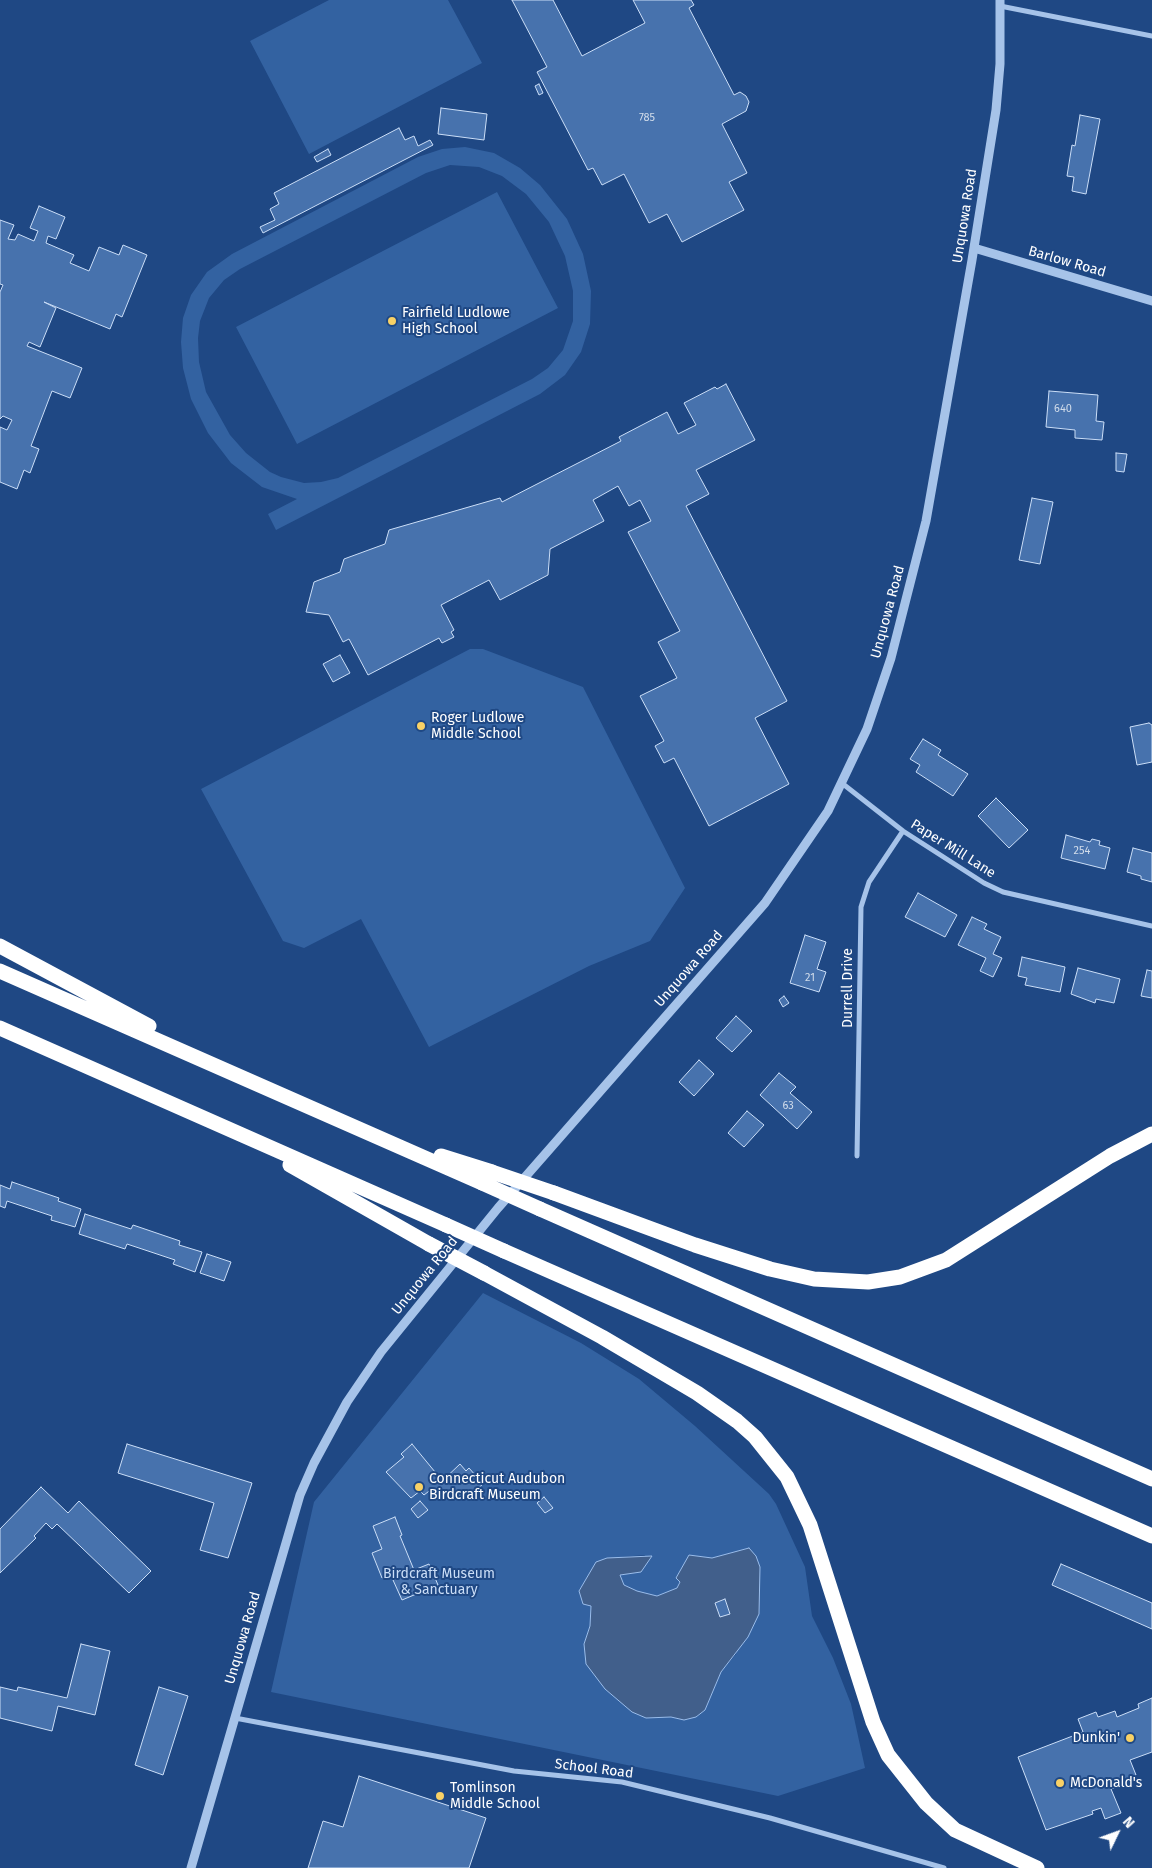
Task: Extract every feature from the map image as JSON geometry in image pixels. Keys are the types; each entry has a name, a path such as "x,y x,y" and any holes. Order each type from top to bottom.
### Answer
{"highway":[{"path":"0,946 249,1080"},
{"path":"0,970 368,1133 487,1178 554,1193 695,1245 770,1269 814,1279 868,1282 900,1277 946,1260 1110,1156 1152,1134"},
{"path":"0,1029 1152,1536"},
{"path":"219,1125 429,1244 602,1337 697,1393 737,1420 755,1437 787,1477 810,1524 873,1722 888,1755 926,1803 955,1830 1037,1868"},
{"path":"487,1178 540,1209 1152,1479"}],"street":[{"path":"1000,3 1152,36"},
{"name":"Unquowa Road","path":"191,1868 300,1495 330,1432 369,1368 498,1208 764,903 803,849 843,784 867,729 891,658 926,521 996,110 1000,3"},
{"name":"Barlow Road","path":"974,248 1152,300"},
{"name":"Paper Mill Lane","path":"843,784 903,831 984,883 1003,892 1152,926"},
{"name":"Durrell Drive","path":"857,1156 861,907 870,882 903,831"},
{"name":"School Road","path":"235,1718 514,1771 622,1782 770,1818 944,1868"}],"green space":[{"path":"329,0 448,0 482,63 309,154 250,41"},
{"path":"465,147 494,153 520,168 540,185 567,219 583,254 591,291 590,324 581,352 565,375 540,394 276,530 268,514 297,499 262,487 231,463 208,433 191,399 183,368 181,342 183,318 191,295 207,272 232,254 418,157 442,149","holes":["450,165 479,167 502,176 526,194 549,222 565,256 573,291 573,321 563,350 548,368 532,379 338,478 304,483 270,472 246,453 230,435 206,392 199,362 198,338 200,321 209,298 224,280 240,269 426,173"]},
{"path":"497,192 558,308 297,444 236,327"},
{"path":"470,649 483,649 583,687 685,888 650,941 589,966 429,1047 361,919 304,948 283,941 201,789"},
{"name":"Birdcraft Museum & Sanctuary","path":"483,1293 581,1343 639,1379 695,1426 769,1494 776,1504 805,1567 812,1616 833,1658 851,1704 865,1768 778,1796 271,1692 314,1502","holes":["749,1548 736,1654 721,1672 705,1710 696,1717 685,1720 671,1717 646,1718 584,1644 590,1626 591,1606 583,1604 579,1590 587,1579 621,1557 645,1555 638,1571 620,1575 624,1585 637,1591 657,1596 677,1588 690,1555 712,1558"]}],"shaded area":[{"path":"749,1548 756,1556 760,1567 759,1614 748,1637 721,1672 705,1710 696,1717 684,1720 671,1717 646,1718 632,1712 605,1689 586,1664 584,1644 590,1626 591,1606 583,1604 579,1591 596,1562 607,1558 652,1556 641,1572 620,1575 624,1585 637,1591 657,1596 677,1588 680,1582 676,1578 689,1555 712,1558"}],"building":[{"path":"512,0 553,0 582,56 645,23 633,0 691,0 694,5 689,8 734,95 740,92 746,96 749,102 746,111 722,124 747,173 729,182 744,210 682,242 667,214 649,223 624,174 602,185 593,168 588,170 537,72 547,67"},
{"path":"539,84 543,93 539,95 535,86"},
{"path":"441,108 487,114 484,140 438,134"},
{"path":"1080,115 1100,119 1086,194 1072,191 1074,177 1067,176 1072,145 1075,146"},
{"path":"399,128 405,140 414,136 418,146 430,140 433,145 263,233 260,227 275,220 270,209 279,204 274,193"},
{"path":"328,149 331,155 317,162 314,157"},
{"path":"39,206 65,217 56,239 48,236 46,243 74,255 70,263 89,271 99,247 119,255 123,245 147,255 122,317 116,314 110,329 44,302 56,308 40,347 29,342 27,346 82,368 70,398 52,391 31,446 39,449 30,473 24,470 17,489 0,482 0,427 7,430 12,420 3,416 0,419 0,292 3,285 0,284 0,220 14,225 8,239 15,240 18,234 34,241 38,231 30,228"},
{"path":"726,384 755,440 696,470 709,494 686,506 787,701 755,718 789,784 709,826 674,758 664,763 655,746 664,741 640,696 677,678 658,642 680,631 628,532 651,521 640,500 629,506 618,486 593,500 604,521 550,549 548,575 500,600 489,580 441,605 454,630 451,632 454,637 442,643 439,638 368,675 349,639 343,642 329,615 306,612 314,582 340,572 344,559 385,544 389,530 500,498 502,502 621,441 619,437 667,412 678,434 696,425 684,403 715,387 717,389"},
{"path":"1049,391 1098,395 1096,421 1104,422 1102,440 1075,438 1075,430 1046,427"},
{"path":"1116,453 1127,454 1124,472 1116,471"},
{"path":"1032,498 1053,502 1040,564 1019,560"},
{"path":"340,655 350,673 333,682 323,664"},
{"path":"1149,723 1152,725 1152,762 1137,765 1130,727"},
{"path":"923,739 941,750 938,755 968,774 953,796 916,772 920,765 910,759"},
{"path":"996,798 1028,830 1009,848 978,816"},
{"path":"1066,835 1090,842 1092,839 1100,841 1099,845 1110,848 1105,869 1061,858"},
{"path":"1133,848 1152,853 1152,882 1127,872"},
{"path":"918,893 957,915 945,937 905,917"},
{"path":"972,917 987,924 984,929 1001,937 993,954 1002,958 993,977 980,971 986,958 958,945"},
{"path":"805,935 826,942 817,969 826,972 819,992 790,983"},
{"path":"1022,957 1065,967 1060,992 1025,985 1027,978 1018,976"},
{"path":"1078,968 1120,979 1114,1003 1096,999 1095,1003 1071,994"},
{"path":"1147,970 1152,971 1152,998 1141,996"},
{"path":"784,996 789,1003 783,1007 779,1000"},
{"path":"736,1016 752,1031 732,1052 716,1038"},
{"path":"699,1060 714,1074 694,1096 679,1082"},
{"path":"779,1073 796,1087 790,1093 812,1112 797,1129 760,1095"},
{"path":"747,1111 764,1125 744,1147 728,1133"},
{"path":"12,1182 59,1198 58,1201 81,1209 75,1227 51,1220 52,1216 7,1201 5,1208 0,1206 0,1185 10,1189"},
{"path":"85,1214 131,1229 133,1225 180,1241 179,1245 202,1252 195,1272 173,1264 175,1260 127,1244 125,1249 79,1234"},
{"path":"207,1254 231,1262 224,1281 200,1273"},
{"path":"127,1444 252,1483 228,1558 200,1550 214,1503 118,1473"},
{"path":"412,1444 440,1478 438,1480 440,1483 460,1464 466,1471 469,1468 483,1484 466,1499 462,1494 458,1497 450,1491 441,1498 433,1488 424,1495 420,1491 411,1498 386,1472 404,1457 401,1454"},
{"path":"41,1487 68,1513 79,1501 151,1571 129,1593 57,1524 52,1529 46,1523 34,1536 36,1538 0,1573 0,1529"},
{"path":"544,1497 553,1508 545,1513 537,1503"},
{"path":"420,1501 428,1510 418,1518 411,1509"},
{"path":"395,1517 402,1535 400,1536 414,1570 429,1564 438,1585 402,1600 393,1580 399,1577 397,1572 382,1578 372,1553 382,1549 373,1526"},
{"path":"1061,1564 1152,1603 1152,1629 1052,1585"},
{"path":"725,1599 730,1614 720,1617 715,1603"},
{"path":"81,1644 110,1651 95,1715 58,1706 52,1731 0,1718 0,1687 17,1691 18,1687 67,1698"},
{"path":"159,1687 188,1696 163,1775 135,1765"},
{"path":"1152,1698 1152,1752 1130,1760 1136,1775 1134,1776 1135,1780 1111,1789 1121,1813 1105,1819 1101,1808 1092,1811 1093,1814 1046,1830 1018,1757 1083,1732 1078,1719 1096,1712 1098,1717 1115,1711 1117,1717 1139,1708 1138,1704"},
{"path":"359,1776 486,1818 469,1868 308,1868 323,1821 343,1827"}],"place":[{"name":"Fairfield Ludlowe High School","path":"392,321"},
{"name":"Roger Ludlowe Middle School","path":"421,726"},
{"name":"Connecticut Audubon Birdcraft Museum","path":"419,1487"},
{"name":"Dunkin'","path":"1130,1738"},
{"name":"McDonald's","path":"1060,1783"},
{"name":"Tomlinson Middle School","path":"440,1796"}]}
